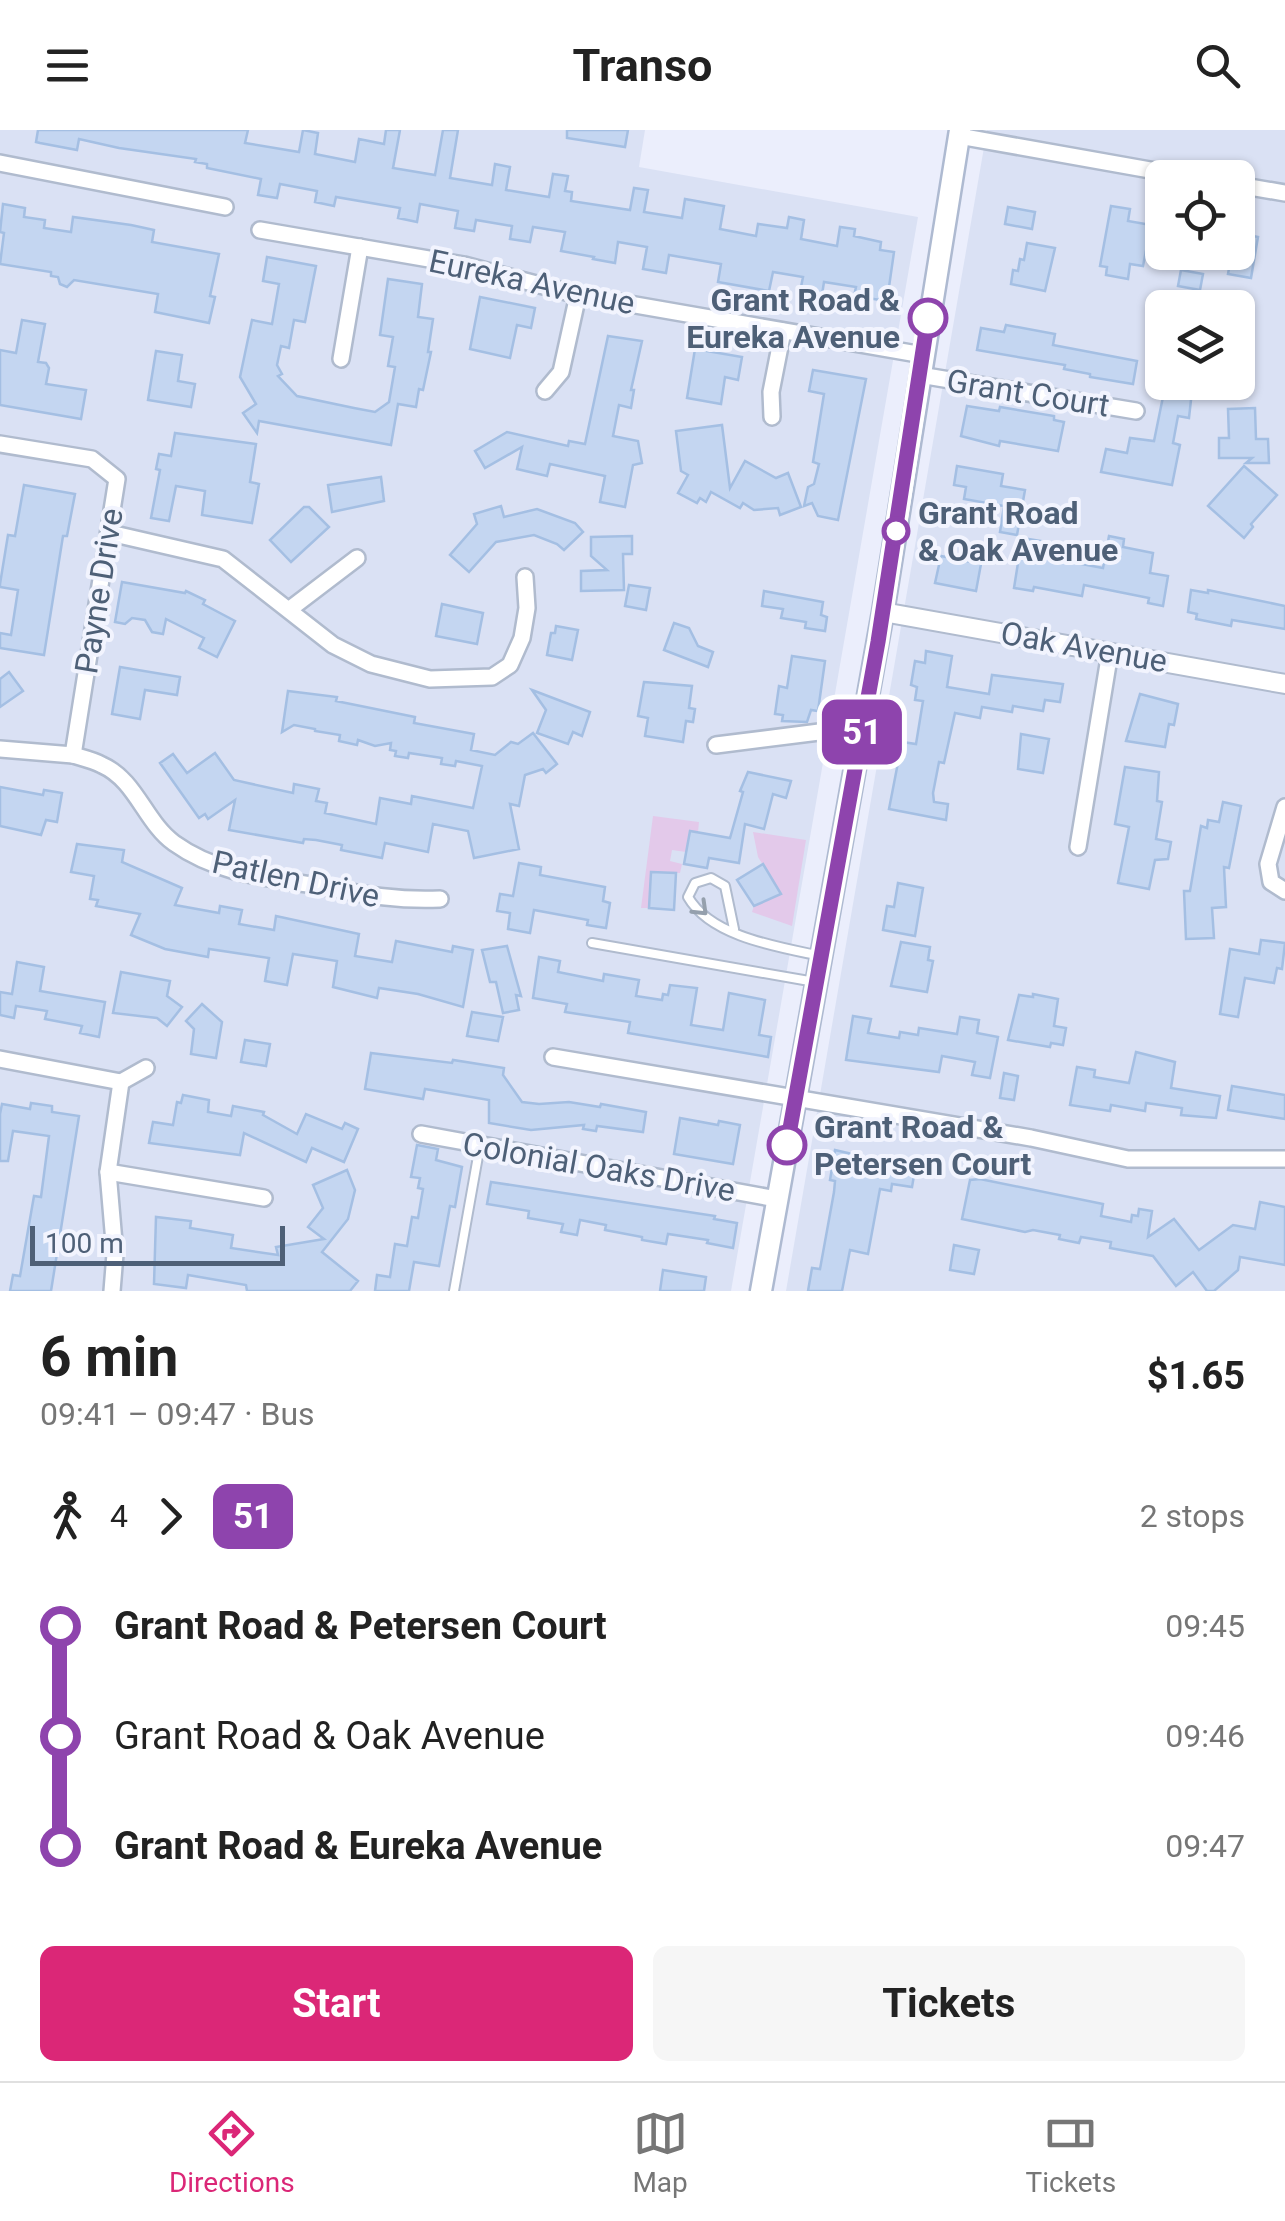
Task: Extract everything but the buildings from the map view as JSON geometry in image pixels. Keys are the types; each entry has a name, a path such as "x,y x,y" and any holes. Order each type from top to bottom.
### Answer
{"main road":[{"path":"761,1291 862,735 960,133"}],"street":[{"path":"960,133 1145,168"},
{"path":"0,163 226,207"},
{"path":"1255,188 1285,193"},
{"name":"Eureka Avenue","path":"260,230 464,265 578,295 782,331 921,365"},
{"path":"341,360 360,247"},
{"path":"545,391 560,372 578,295"},
{"path":"772,417 782,331"},
{"name":"Grant Court","path":"921,365 1136,411"},
{"name":"Payne Drive","path":"0,444 92,458 117,478 73,755"},
{"path":"110,533 224,559 333,646 371,664 430,679 492,677 510,664 522,638 527,608 525,577"},
{"path":"290,609 356,558"},
{"name":"Oak Avenue","path":"883,612 1285,684"},
{"path":"1078,847 1110,652"},
{"path":"716,745 834,730 862,735"},
{"path":"0,749 73,755"},
{"name":"Patlen Drive","path":"73,755 106,766 130,786 172,842 209,864 384,900 440,899"},
{"path":"1285,807 1268,864 1271,882 1285,891"},
{"path":"553,1057 1031,1138 1128,1159 1285,1159"},
{"path":"0,1059 122,1082 146,1068"},
{"path":"112,1291 115,1254 108,1172 122,1082"},
{"name":"Colonial Oaks Drive","path":"421,1134 776,1199"},
{"path":"108,1172 264,1198"}],"lane":[{"path":"734,929 724,928 696,910 688,897 695,884 712,878 725,886 734,929 742,938 821,956"},
{"path":"592,943 815,982"},
{"path":"454,1291 480,1145"}],"shaded area":[{"path":"0,130 645,130 639,167 918,217 731,1291 0,1291"},
{"path":"987,130 1285,130 1285,1291 786,1291"},
{"path":"653,816 699,822 698,832 690,831 686,852 672,850 670,861 682,864 680,873 651,872 649,908 641,908"},
{"path":"753,832 806,840 792,926 752,912 754,906 781,893 758,857"}],"bus line":[{"name":"51","path":"787,1145 878,642 928,318"}],"place":[{"name":"Grant Road & Eureka Avenue","path":"928,318"},
{"name":"Grant Road & Oak Avenue","path":"896,531"},
{"name":"Grant Road & Petersen Court","path":"787,1145"}]}
